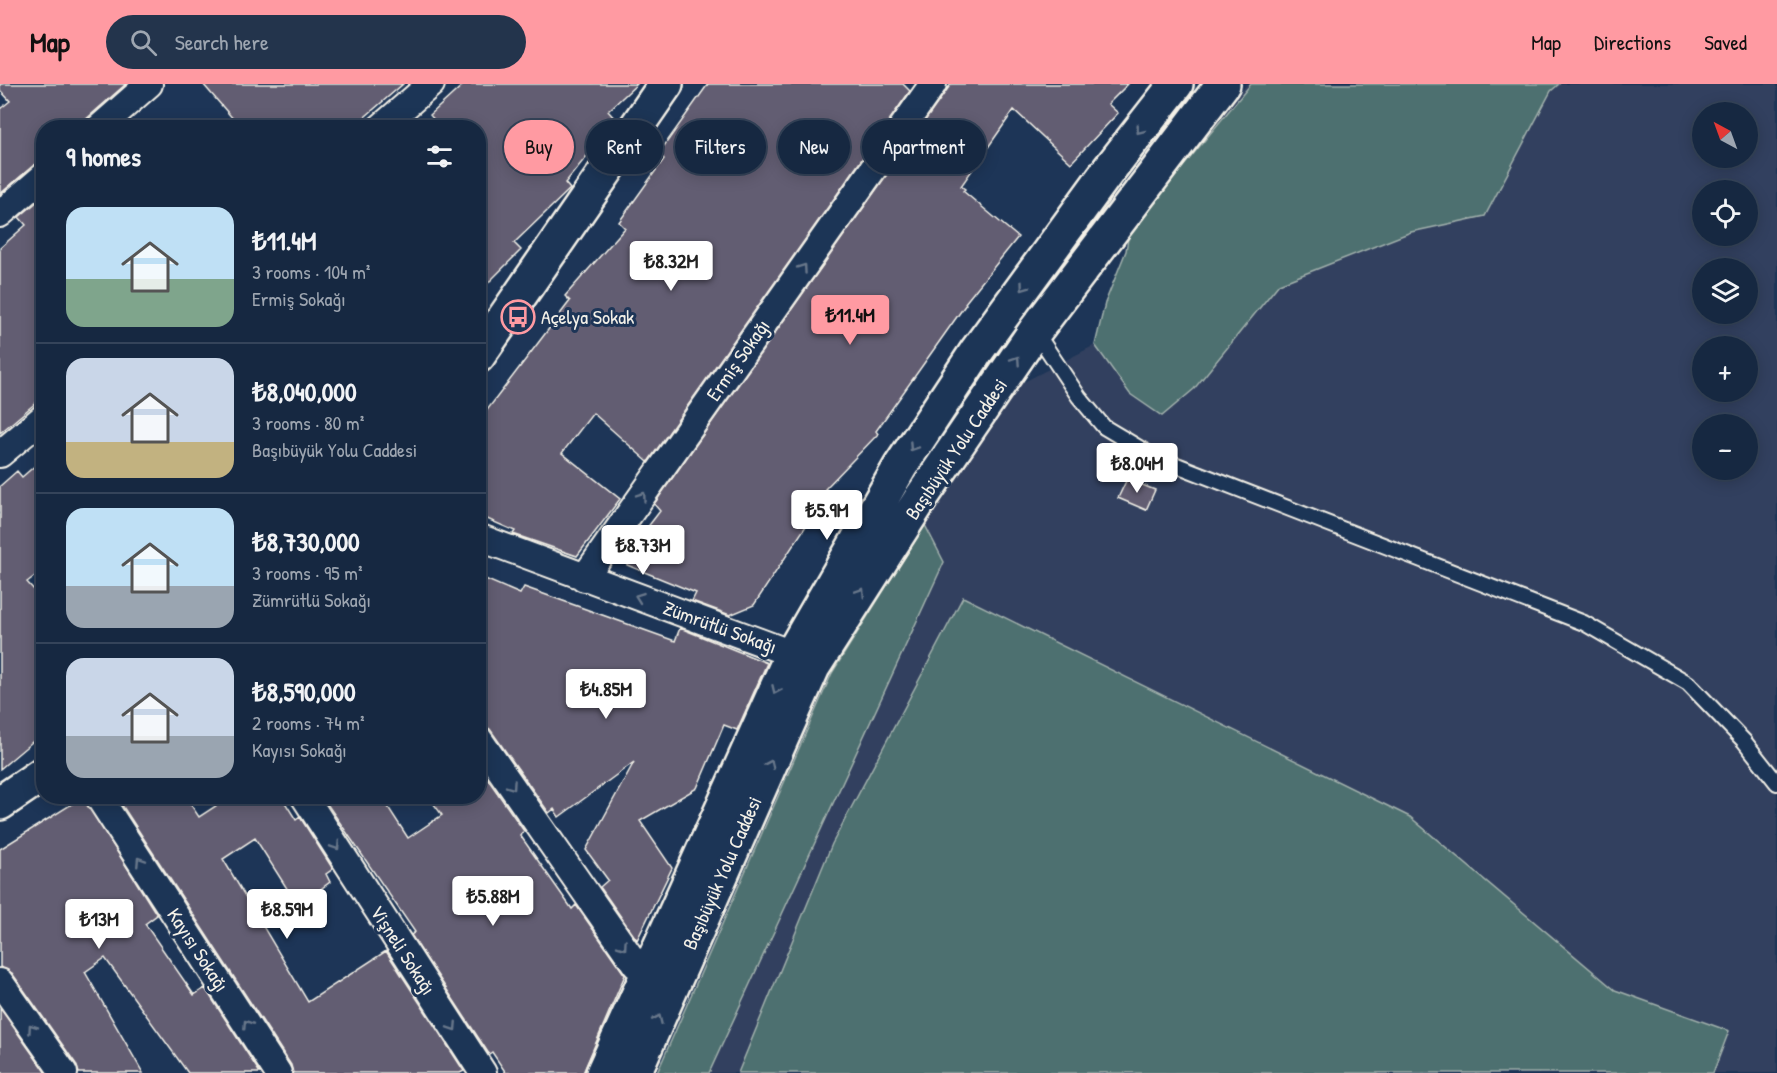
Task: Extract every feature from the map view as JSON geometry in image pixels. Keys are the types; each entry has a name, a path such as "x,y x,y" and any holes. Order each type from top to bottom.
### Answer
{"main road":[{"path":"486,344 666,84"},
{"name":"Başıbüyük Yolu Caddesi","path":"603,1073 792,654 900,467 976,352 1101,181 1176,84"},
{"name":"Başıbüyük Yolu Caddesi","path":"634,1073 813,667 923,495 1035,331 1223,84"},
{"path":"0,803 36,779"}],"street":[{"path":"108,120 149,84"},
{"path":"389,120 430,84"},
{"name":"Ermiş Sokağı","path":"584,578 933,84"},
{"path":"0,214 36,183"},
{"path":"0,454 36,424"},
{"name":"Zümrütlü Sokağı","path":"486,540 792,654"},
{"path":"486,749 636,964 649,972"},
{"name":"Kayısı Sokağı","path":"103,804 278,1073"},
{"name":"Vişneli Sokağı","path":"309,804 483,1073"},
{"path":"0,982 64,1073"}],"lane":[{"path":"1035,331 1079,397 1104,427 1151,455 1584,623 1688,683 1744,741 1777,783"}],"shaded area":[{"path":"1247,84 1777,84 1777,1073 657,1073 832,673 925,525 1020,384 1095,345 1105,303 1126,251 1129,232"}],"green space":[{"path":"1251,84 1559,84 1551,91 1485,216 1411,232 1279,284 1194,389 1162,416 1130,394 1095,345 1105,303 1126,251 1129,232"},
{"path":"925,525 944,562 709,1073 657,1073 832,673"},
{"path":"963,597 1410,817 1615,990 1729,1031 1713,1073 738,1073 832,844"}],"building":[{"path":"0,84 126,84 85,120 36,120 36,164 0,194 0,109 10,101 0,90"},
{"path":"203,84 403,84 361,120 234,120"},
{"path":"464,84 637,84 608,111 616,120 586,120 586,157 574,172 574,120 504,120 504,174 572,174 565,183 570,189 514,243 521,250 486,285 486,120 434,120 430,115"},
{"path":"708,84 903,84 910,91 890,120 862,120 862,159 648,462 593,413 562,453 620,499 577,556 513,534 515,531 486,518 486,411 570,301 565,296 625,228 619,222 653,174 663,174 663,147 675,130 675,174 766,174 766,120 682,120"},
{"path":"951,84 1128,84 1108,104 1118,113 1071,163 1014,110 986,150 986,120 926,120"},
{"path":"887,174 969,174 961,186 965,189 963,191 1018,237 965,303 876,431 878,434 825,489 829,491 754,605 730,615 692,601 696,593 627,565 627,554 660,511 654,504"},
{"path":"36,203 36,403 0,433 0,248 26,225 19,217"},
{"path":"36,465 36,575 27,582 36,592 36,739 0,769 0,486 17,471 22,477"},
{"path":"1127,479 1155,490 1146,510 1118,498"},
{"path":"486,579 520,594 524,587 675,641 680,628 767,663 737,730 724,725 697,788 640,821 672,868 637,940 600,887 608,880 586,850 634,762 559,817 554,809 549,813 490,729 486,727"},
{"path":"486,776 524,831 520,835 572,909 576,905 625,975 583,1073 506,1073 492,1052 489,1054 411,935 415,932 327,804 386,804 408,838 442,815 434,804 486,804"},
{"path":"72,804 87,804 157,915 145,924 194,995 205,988 260,1073 188,1073 105,958 85,972 143,1073 79,1073 76,1064 12,973 0,967 0,849"},
{"path":"121,804 190,804 199,817 219,804 286,804 296,820 300,817 333,869 326,874 330,882 298,906 255,838 223,859 308,1002 386,951 464,1071 460,1073 293,1073 291,1065"},
{"path":"0,1008 46,1073 0,1073"}],"place":[{"name":"Açelya Sokak","path":"518,317"}]}
